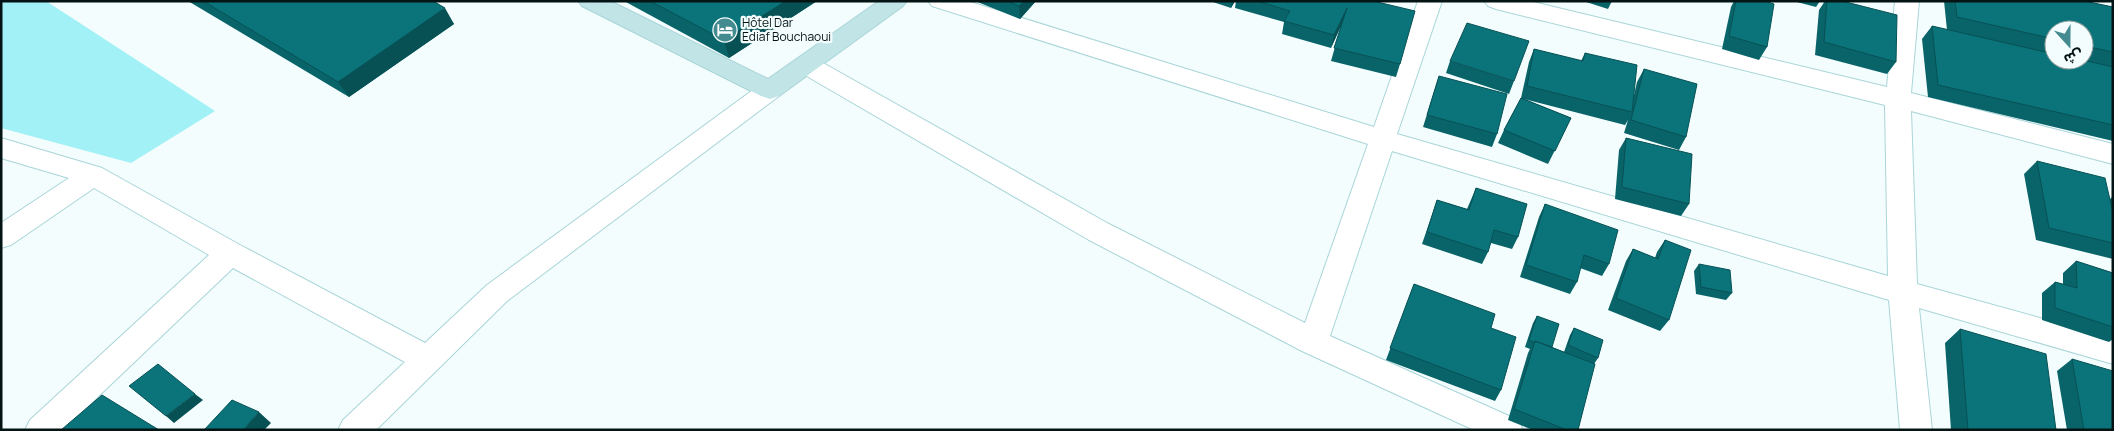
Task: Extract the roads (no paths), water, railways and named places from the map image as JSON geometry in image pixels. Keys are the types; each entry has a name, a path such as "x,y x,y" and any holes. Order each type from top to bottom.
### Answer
{"street":[{"path":"590,1 770,90"},
{"path":"354,430 497,293 770,90 895,1"},
{"path":"940,1 1382,139 1903,292 2113,351"},
{"path":"1313,342 1430,1"},
{"path":"1496,1 1898,99 2113,154"},
{"path":"1907,1 1898,99 1903,292 1916,430"},
{"path":"807,65 1100,232 1313,342 1507,430"},
{"path":"1,148 93,176 230,253 429,360"},
{"path":"1,237 93,176"},
{"path":"41,430 230,253"}],"place":[{"name":"Hôtel Dar Ediaf Bouchaoui","path":"725,30"}]}
